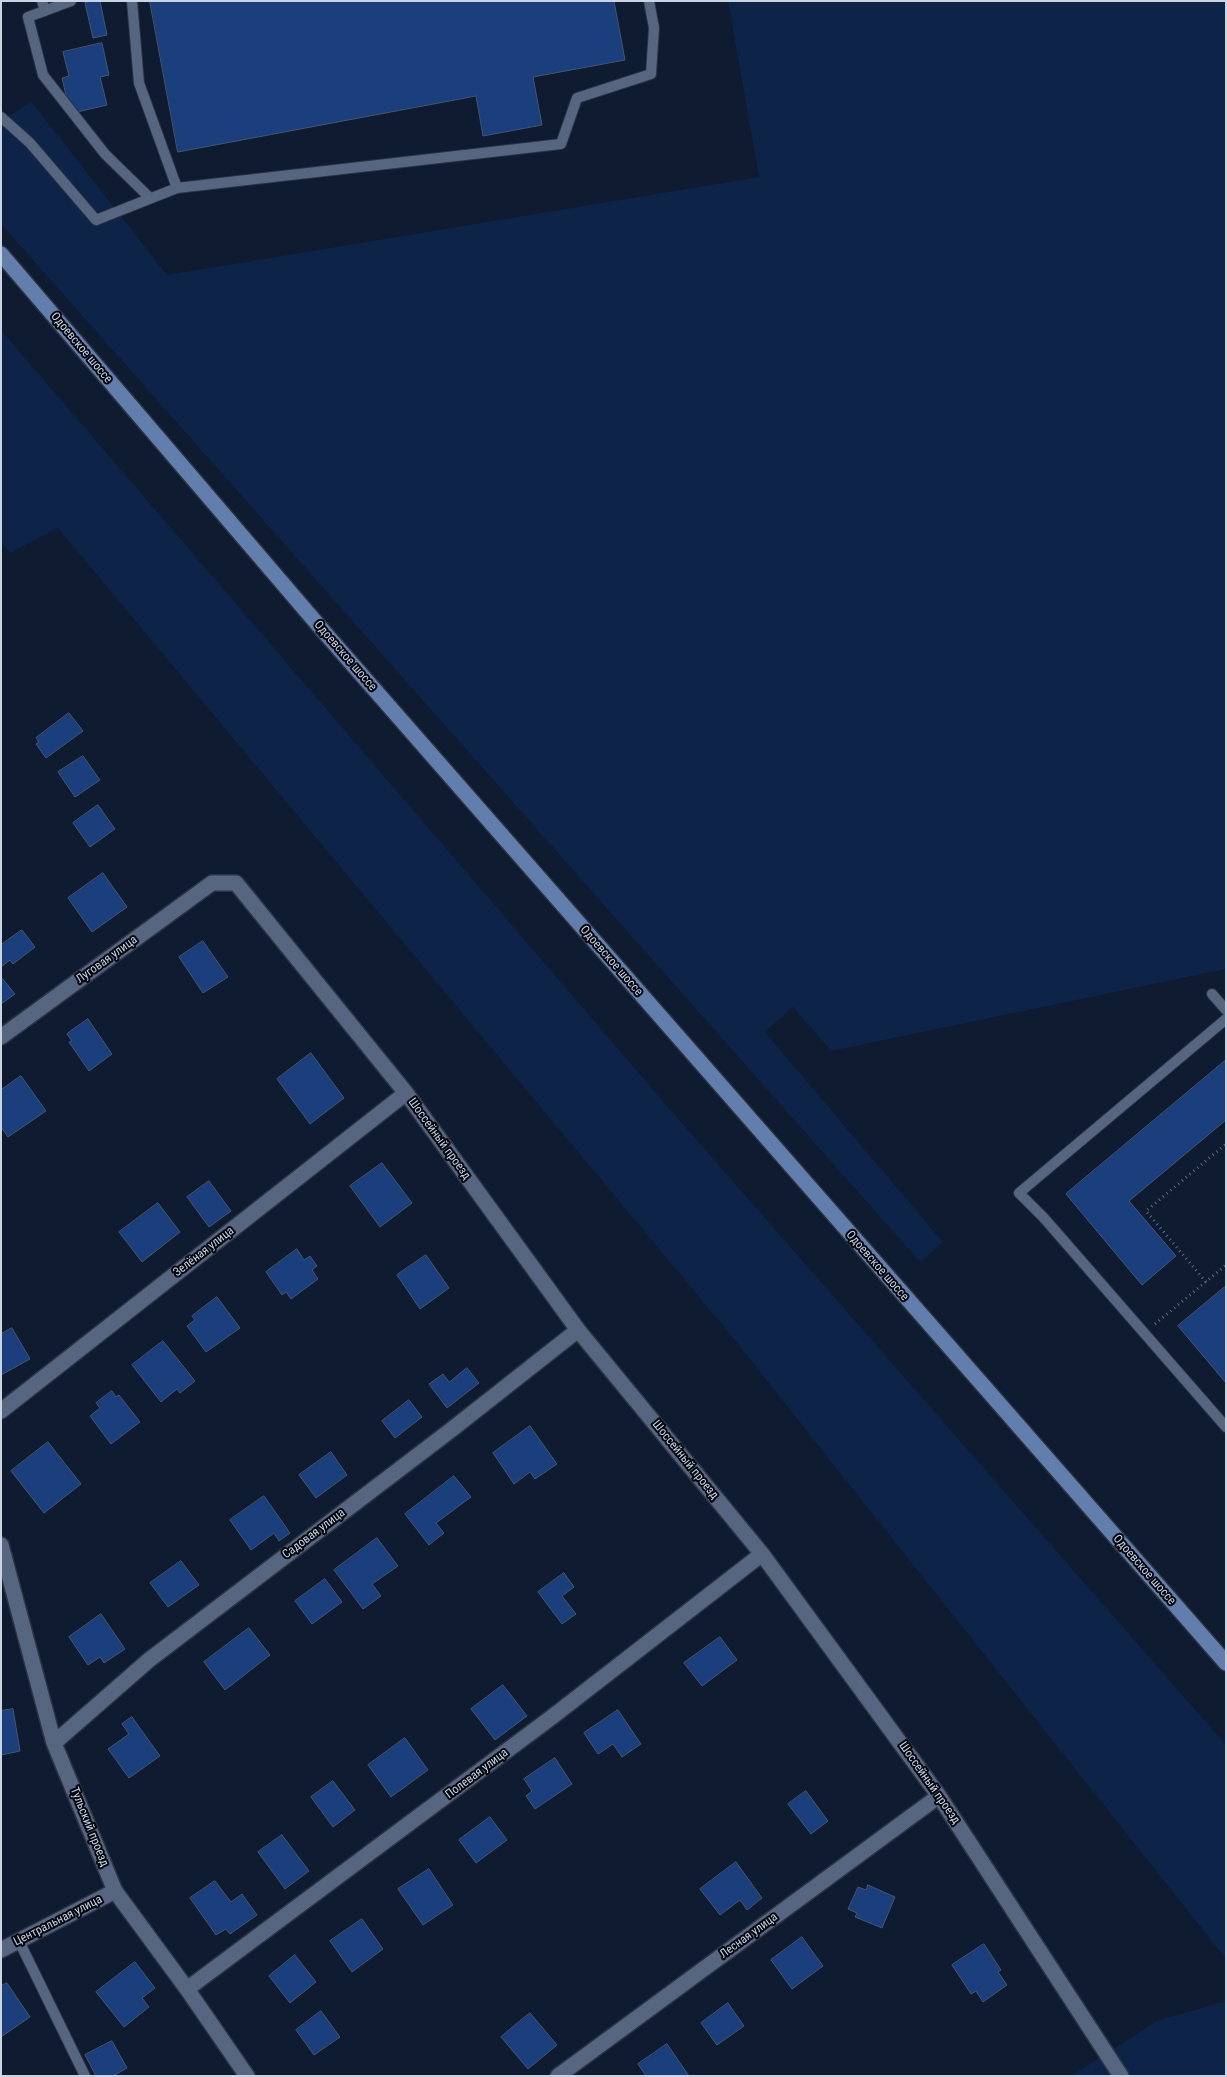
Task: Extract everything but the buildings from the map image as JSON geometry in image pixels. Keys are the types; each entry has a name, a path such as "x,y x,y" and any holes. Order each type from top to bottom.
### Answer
{"main road":[{"name":"Одоевское шоссе","path":"1,254 325,633 1226,1663"}],"street":[{"name":"Луговая улица","path":"1,1038 212,883"},
{"name":"Шоссейный проезд","path":"212,883 236,883 406,1093 578,1330 762,1554 939,1796 1121,2076"},
{"name":"Зелёная улица","path":"1,1411 406,1093"},
{"name":"Садовая улица","path":"54,1743 149,1660 452,1430 578,1330"},
{"name":"Тульский проезд","path":"1,1545 54,1743 115,1891 187,1988 247,2076"},
{"name":"Полевая улица","path":"187,1988 552,1718 762,1554"},
{"name":"Лесная улица","path":"558,2076 939,1796"},
{"name":"Центральная улица","path":"1,1950 115,1891"}],"lane":[{"path":"71,1 44,6 28,18 43,75 105,154 150,198"},
{"path":"132,1 139,83 177,188"},
{"path":"1,117 30,142 96,220 177,188 561,144 577,98 651,74 654,28 648,1"},
{"path":"1212,994 1226,1010"},
{"path":"1226,1019 1019,1193 1044,1218 1226,1427"},
{"path":"19,1941 85,2076"}],"path":[{"path":"1206,1282 1146,1211 1226,1144"},
{"path":"1145,1334 1226,1265"}],"shaded area":[{"path":"728,1 1226,1 1226,969 831,1051 793,1007 765,1032 943,1242 920,1262 1,224 1,122 31,101 167,275 759,177"},
{"path":"1,330 668,1107 1226,1745 1226,1959 725,1328 58,528 10,553 1,541"},
{"path":"1226,2001 1226,2076 1071,2076 1157,2021"}]}
